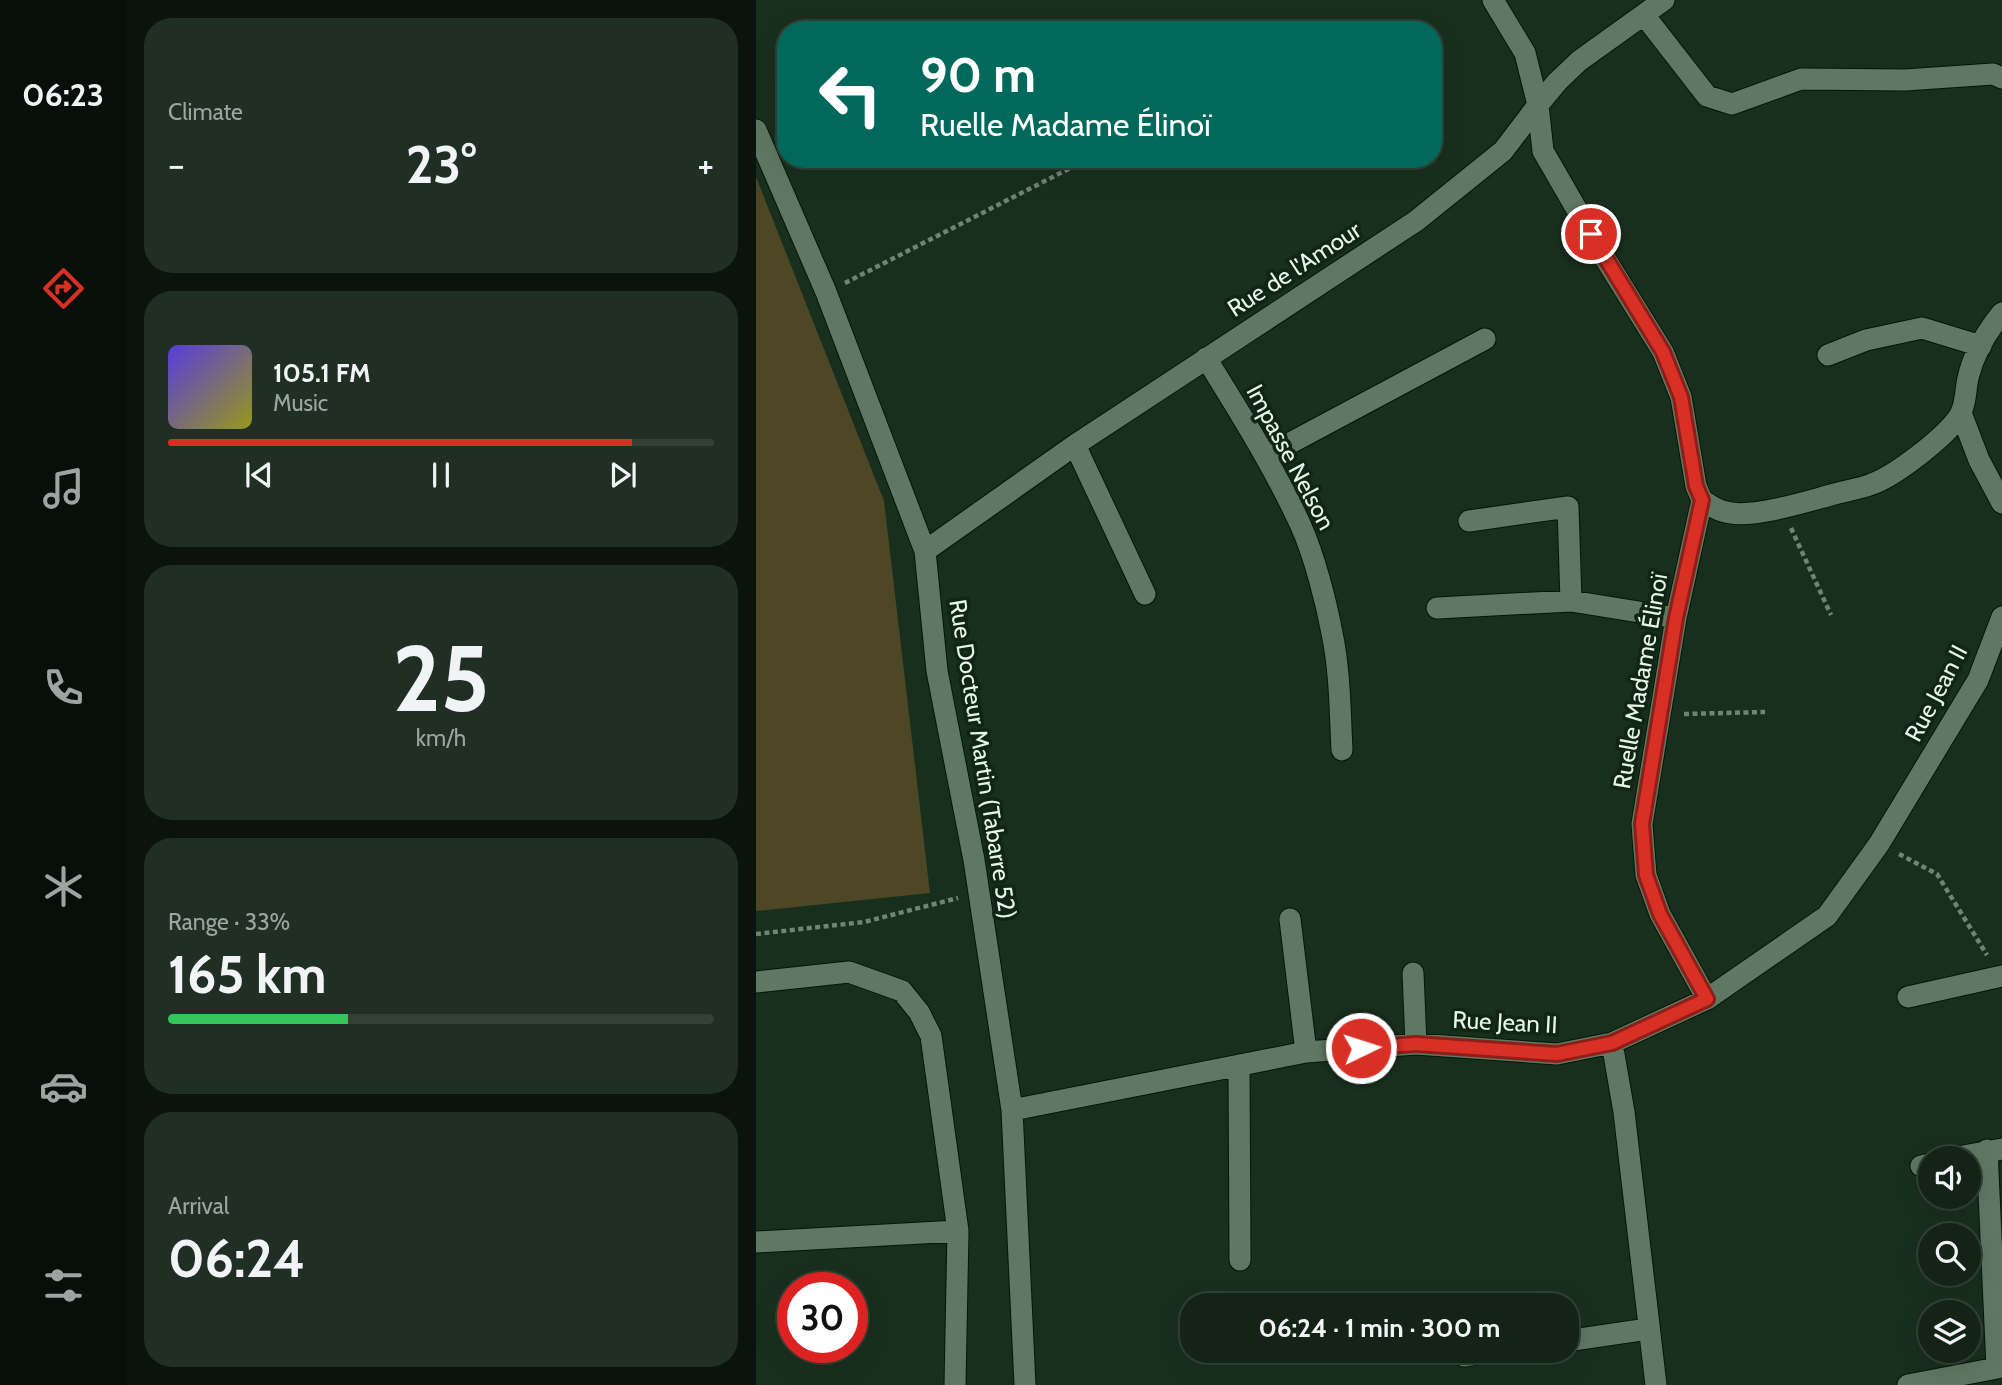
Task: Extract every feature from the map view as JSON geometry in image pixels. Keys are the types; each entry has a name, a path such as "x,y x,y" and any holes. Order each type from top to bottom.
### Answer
{"street":[{"name":"Ruelle Madame Élinoï","path":"1493,0 1525,53 1538,105 1543,151 1663,352 1681,397 1696,486 1702,500 1676,618 1642,824 1646,875 1660,914 1707,999"},
{"name":"Rue de l'Amour","path":"925,551 1075,446 1416,221 1503,151 1557,82 1579,61 1664,0"},
{"path":"1644,15 1707,96 1732,104 1801,79 1905,80 1993,74 2002,78"},
{"name":"Rue Docteur Martin (Tabarre 52)","path":"756,130 826,292 925,551 937,671 979,892 1012,1111 1025,1385"},
{"path":"1702,500 1719,510 1741,514 1782,508 1873,484 1896,472 1941,436 1961,413 1968,375 1980,346 2002,313"},
{"path":"1828,355 1866,340 1922,328 1980,346"},
{"path":"1266,456 1485,339"},
{"name":"Impasse Nelson","path":"1206,358 1266,456 1301,527 1311,554 1337,660 1342,750"},
{"path":"1961,413 1979,460 2002,503"},
{"path":"1075,446 1145,594"},
{"path":"1469,521 1568,507 1571,601"},
{"path":"1437,608 1571,601 1676,618"},
{"name":"Rue Jean II","path":"1012,1111 1306,1052 1416,1044 1557,1054 1612,1043 1707,999 1827,916 1879,844 1978,680 2002,617"},
{"path":"1290,919 1306,1052"},
{"path":"756,982 849,972 902,991 919,1012 931,1035 958,1231 955,1385"},
{"path":"1413,973 1416,1044"},
{"path":"1908,998 2001,976"},
{"path":"1612,1043 1623,1111 1656,1385"},
{"path":"1239,1065 1240,1260"},
{"path":"1908,1385 2000,1368 1995,1150"},
{"path":"756,1242 958,1231"},
{"path":"1579,1339 1648,1329"}],"path":[{"path":"826,292 1070,168"},
{"path":"1782,508 1831,615"},
{"path":"1659,714 1765,712"},
{"path":"1879,844 1937,874 2001,976"},
{"path":"756,934 864,922 979,892"}],"shaded area":[{"path":"756,177 884,501 930,893 756,911"}],"route":[{"path":"1361,1048 1416,1044 1557,1054 1612,1043 1707,999 1660,914 1646,875 1642,824 1676,618 1702,500 1696,486 1681,397 1663,352 1591,234"}]}
